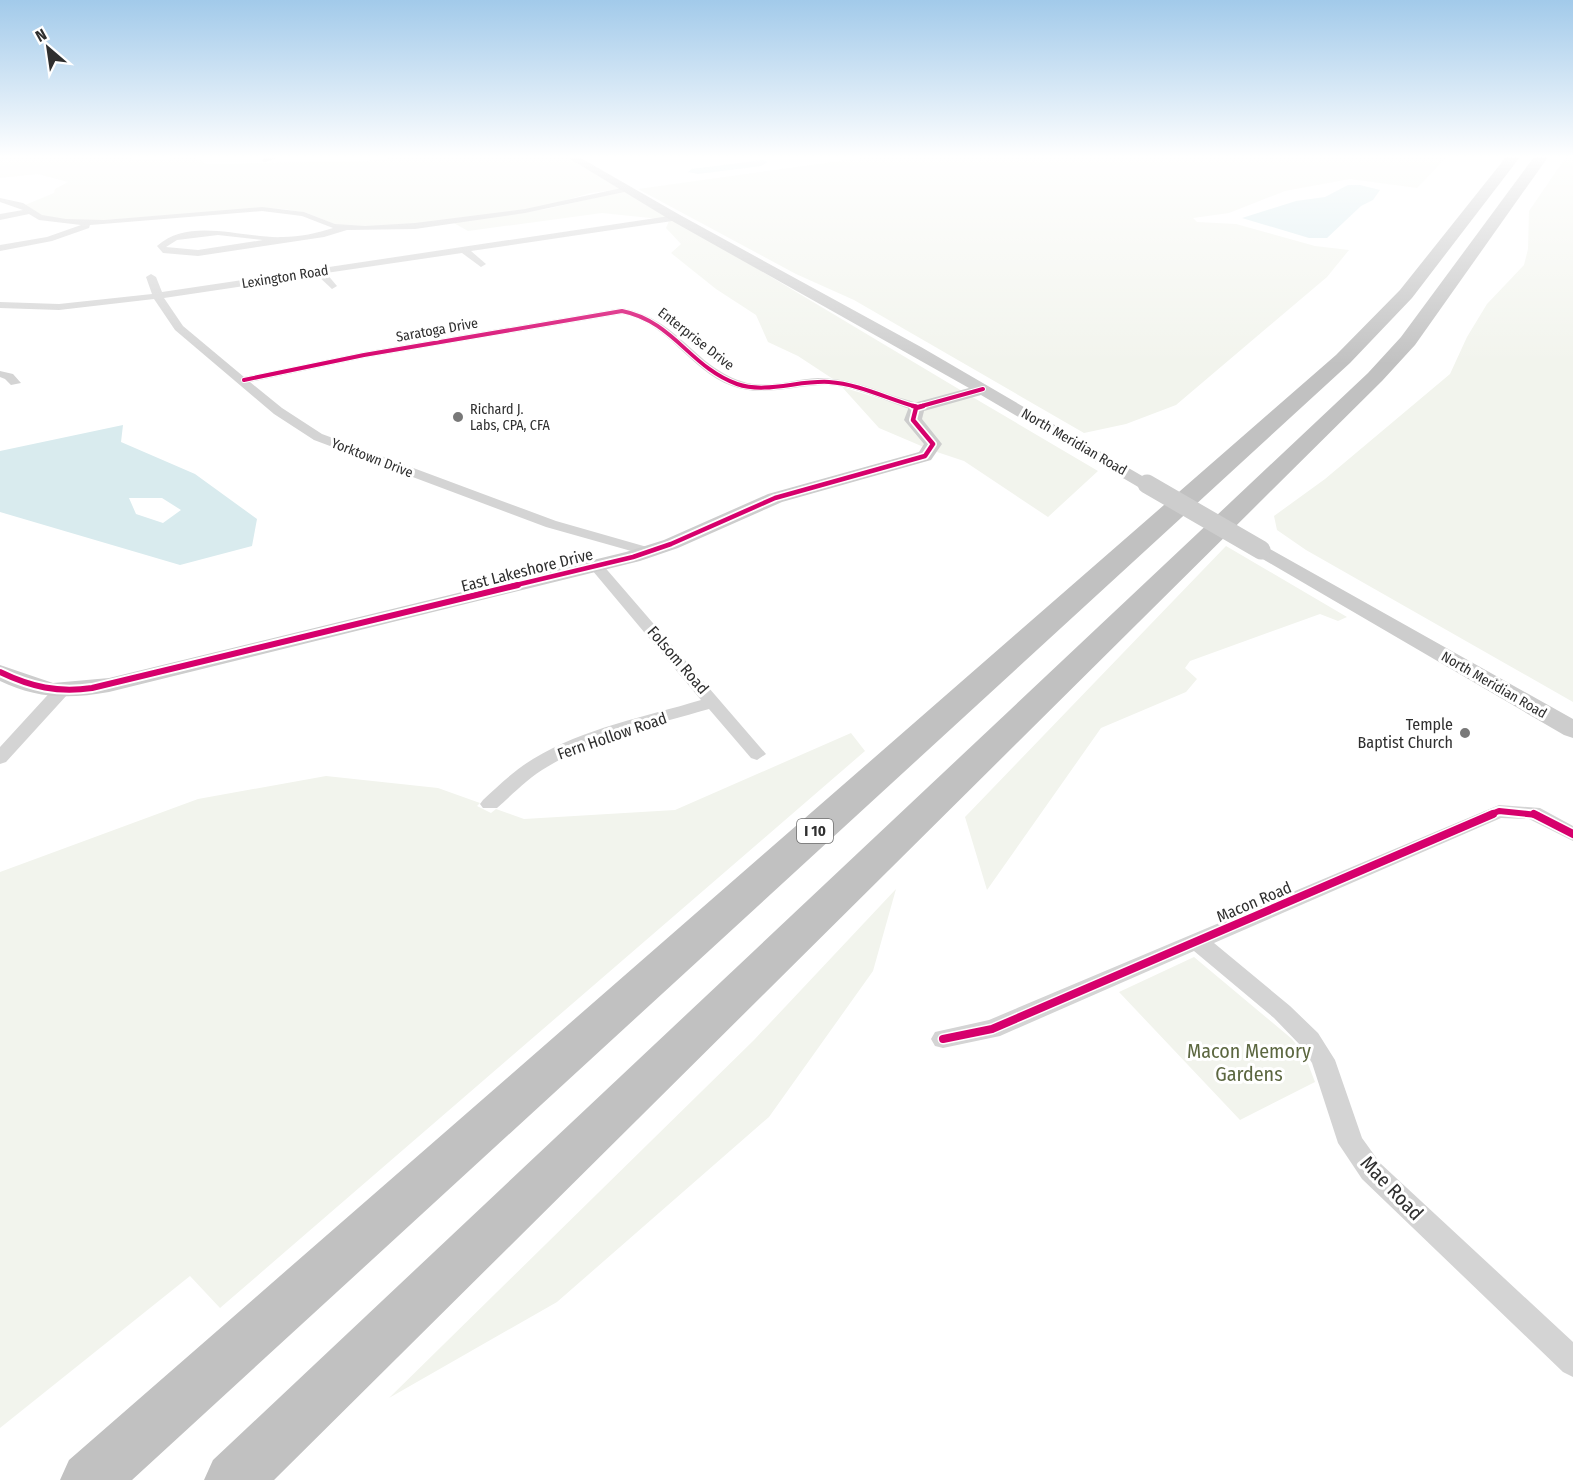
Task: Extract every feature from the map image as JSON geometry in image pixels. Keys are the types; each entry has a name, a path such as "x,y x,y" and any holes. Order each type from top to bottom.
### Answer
{"highway":[{"name":"I 10","path":"89,1480 1343,358 1406,294 1459,226"},
{"path":"233,1480 1375,377 1408,341 1491,226"}],"main road":[{"name":"North Meridian Road","path":"690,226 983,389 1573,730"},
{"path":"917,407 983,389"},
{"name":"East Lakeshore Drive","path":"0,672 29,687 61,692 109,685 597,567 649,552 775,498 925,456 933,444 913,420 912,415 917,407"}],"street":[{"path":"0,248 60,236 83,226"},
{"path":"338,226 344,228"},
{"path":"282,240 218,232 175,238 161,246 163,250 190,253 282,240 324,234 344,228 412,226"},
{"name":"Lexington Road","path":"0,305 80,306 159,296 624,226"},
{"path":"598,230 608,236"},
{"path":"0,259 24,244"},
{"path":"464,250 481,264"},
{"path":"320,272 332,286"},
{"name":"Yorktown Drive","path":"151,277 159,296 179,328 284,415 335,444 551,524 649,552"},
{"name":"Saratoga Drive","path":"244,380 364,355 597,314 636,312"},
{"name":"Enterprise Drive","path":"636,312 650,317 707,366 736,384 764,387 832,382 917,407"},
{"path":"0,374 9,376 15,383"},
{"name":"Folsom Road","path":"597,567 758,754"},
{"path":"0,758 61,692"},
{"name":"Fern Hollow Road","path":"490,804 522,775 565,751 713,702"},
{"name":"Macon Road","path":"944,1039 992,1029 1499,811 1533,813 1573,834"},
{"name":"Mae Road","path":"1197,941 1282,1012 1311,1040 1323,1060 1351,1143 1371,1172 1573,1362"}],"green space":[{"path":"347,226 397,226 366,228"},
{"path":"459,226 505,226 468,231"},
{"path":"667,226 686,226 962,391 915,404 836,381 798,356 768,342 756,315 716,289 671,253 681,244 666,228"},
{"path":"707,226 1243,226 1315,246 1349,250 1327,277 1176,405 1126,424 1084,433 854,300 796,274"},
{"path":"1529,226 1573,226 1573,702 1306,550 1277,530 1274,516 1325,479 1450,374 1467,337 1487,304 1524,265 1528,249"},
{"path":"842,387 910,408 926,448 879,428"},
{"path":"969,395 1098,471 1048,517 964,461 937,452 939,444 921,424 919,412"},
{"path":"1226,546 1347,617 1338,621 1320,614 1190,661 1185,668 1197,679 1186,692 1101,728 987,890 965,817"},
{"path":"851,733 865,751 220,1308 190,1276 0,1428 0,872 198,799 326,776 438,788 480,803 477,806 491,813 496,809 524,819 675,810"},
{"path":"896,889 873,971 769,1117 557,1302 389,1398 754,1040"},
{"name":"Macon Memory Gardens","path":"1194,957 1292,1039 1305,1056 1315,1082 1240,1120 1119,992"}],"shaded area":[{"path":"1269,226 1340,226 1327,238 1309,238"},
{"path":"123,425 121,442 195,474 257,519 252,546 180,565 0,512 0,451","holes":["129,498 162,498 181,510 163,523 136,514"]}],"cycle path":[{"path":"244,380 364,355 622,311 639,314 654,322 668,331 707,367 737,384 771,387 818,382 840,383 917,407"},
{"path":"0,672 29,685 53,690 78,690 109,685 633,557 671,544 775,498 925,456 933,444 913,420 916,408 983,389"},
{"path":"943,1039 992,1029 1499,811 1533,813 1573,834"}],"place":[{"name":"Richard J. Labs, CPA, CFA","path":"458,417"},
{"name":"Temple Baptist Church","path":"1465,733"}]}
